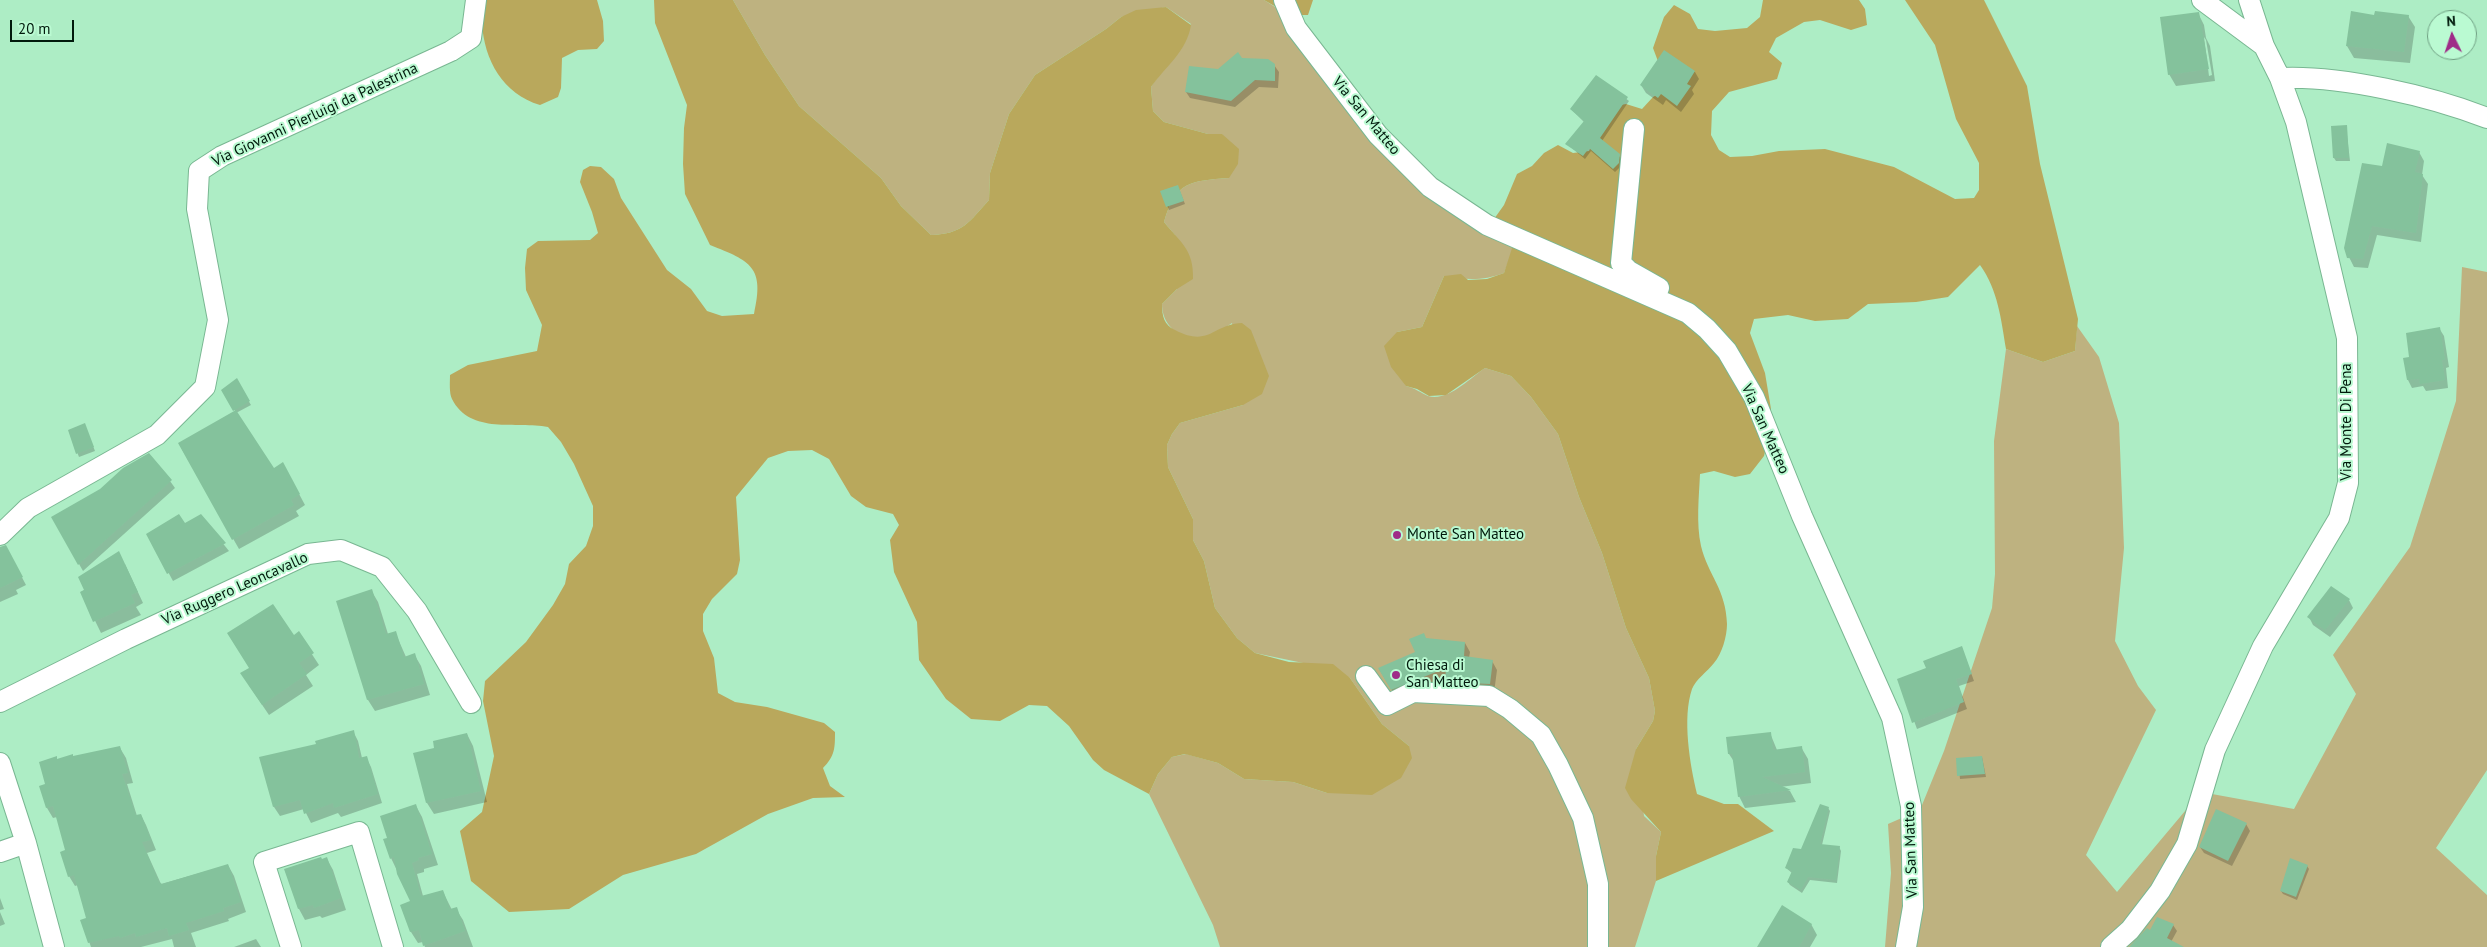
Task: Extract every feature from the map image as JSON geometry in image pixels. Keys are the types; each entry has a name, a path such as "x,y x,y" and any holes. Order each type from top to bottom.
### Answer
{"street":[{"name":"Via Giovanni Pierluigi da Palestrina","path":"0,535 28,508 158,435 205,387 218,320 197,209 199,171 222,156 451,51 471,38 476,0"},
{"name":"Via San Matteo","path":"1284,0 1296,28 1378,136 1430,187 1487,225 1688,313 1707,329 1727,351 1754,397 1802,516 1892,718 1911,806 1913,907 1906,947"},
{"path":"2202,0 2264,46"},
{"name":"Via Monte Di Pena","path":"2111,947 2130,930 2160,891 2187,844 2216,750 2263,646 2339,518 2348,483 2347,338 2296,122 2280,78 2264,46 2249,0"},
{"path":"2280,78 2308,77 2369,87 2458,106 2487,118"},
{"path":"1634,129 1621,262 1629,272 1671,295 1688,313"},
{"name":"Via Ruggero Leoncavallo","path":"0,702 126,639 308,554 341,550 382,567 416,610 471,702"},
{"path":"1366,676 1387,705 1413,692 1489,696 1510,709 1541,736 1558,765 1583,818 1598,884 1598,947"},
{"path":"0,763 26,843 54,947"},
{"path":"291,947 264,862 358,832 393,947"},
{"path":"0,852 26,843"}],"shaded area":[{"path":"482,0 597,0 603,21 604,41 597,49 578,50 562,58 561,88 558,97 540,105 516,93 506,84 491,62 484,37"},
{"path":"654,0 733,0 765,55 799,106 881,178 901,206 931,235 958,229 970,220 989,200 990,173 1009,114 1035,75 1106,29 1121,17 1136,10 1166,7 1191,25 1181,51 1151,87 1153,111 1164,122 1208,134 1222,134 1239,149 1238,164 1229,178 1204,180 1186,186 1174,198 1169,208 1164,222 1189,254 1193,269 1193,279 1177,289 1162,304 1163,316 1171,328 1186,335 1196,337 1210,334 1232,324 1242,323 1251,330 1269,376 1262,394 1243,405 1180,423 1167,445 1168,467 1193,519 1193,540 1204,561 1215,608 1237,638 1255,653 1289,662 1333,664 1350,678 1382,724 1409,746 1412,758 1401,778 1372,795 1327,793 1293,782 1244,779 1218,763 1185,754 1172,757 1158,774 1149,794 1104,770 1093,760 1069,726 1047,706 1029,705 1000,721 971,719 946,699 919,660 917,622 894,572 890,540 899,525 893,514 866,507 851,496 829,459 812,450 788,451 768,458 736,497 740,560 737,574 712,599 703,614 703,631 714,658 718,693 735,702 767,707 824,723 835,732 834,751 830,760 823,768 830,786 845,797 813,798 768,814 696,854 623,875 569,909 509,912 471,881 460,831 482,812 494,756 483,701 485,681 526,642 553,605 565,584 569,564 586,546 593,526 593,506 574,464 561,442 548,427 495,424 470,418 460,410 452,399 450,375 468,365 537,351 542,325 526,290 525,268 527,249 538,241 590,240 598,233 580,182 583,170 590,166 601,167 614,179 621,198 667,270 691,289 707,311 722,316 754,314 758,286 756,276 745,261 710,245 685,194 683,164 687,105 655,23"},
{"path":"733,0 1264,0 1280,10 1410,163 1523,238 1509,260 1504,273 1474,279 1444,276 1422,327 1397,332 1406,386 1428,396 1436,397 1443,396 1458,388 1485,368 1511,376 1531,397 1558,434 1579,497 1602,553 1626,628 1649,678 1655,711 1653,721 1636,749 1644,816 1661,832 1656,856 1656,881 1635,947 1220,947 1213,925 1149,794 1158,774 1172,757 1186,754 1218,763 1244,779 1293,782 1327,793 1409,746 1382,724 1350,678 1308,664 1255,653 1237,638 1215,608 1204,561 1193,540 1193,519 1168,467 1167,445 1180,423 1243,405 1232,323 1208,336 1199,338 1183,336 1170,327 1163,313 1162,304 1177,289 1175,235 1164,222 1169,208 1180,191 1194,182 1229,178 1222,134 1208,134 1164,122 1153,111 1151,87 1191,24 1166,7 1121,17 1106,29 1035,75 1009,114 990,173 989,200 970,220 958,229 931,235 901,206 881,178 799,106 765,55"},
{"path":"1264,0 1313,0 1308,15 1290,15"},
{"path":"1763,0 1859,0 1865,9 1867,25 1851,30 1820,20 1804,22 1776,38 1769,52 1782,63 1777,79 1729,92 1712,111 1711,135 1719,150 1730,157 1752,156 1779,151 1825,149 1894,167 1955,199 1974,198 1979,190 1979,163 1956,119 1935,45 1905,0 1984,0 2027,86 2040,164 2078,319 2075,351 2043,362 2006,349 1995,295 1980,265 1948,297 1916,302 1868,304 1848,319 1815,321 1788,315 1754,319 1750,333 1765,373 1771,409 1771,426 1764,456 1750,474 1735,477 1714,471 1700,474 1699,537 1704,556 1724,601 1727,629 1724,645 1717,659 1692,689 1687,727 1697,794 1724,804 1738,804 1774,831 1656,881 1656,856 1661,832 1631,799 1625,788 1636,749 1653,721 1655,711 1649,678 1626,628 1602,553 1579,497 1558,434 1531,397 1511,376 1485,368 1446,395 1429,396 1417,389 1406,386 1391,367 1384,346 1397,332 1422,327 1444,276 1461,274 1468,280 1487,279 1504,273 1513,245 1494,219 1504,205 1517,174 1532,166 1544,153 1558,145 1573,153 1589,151 1610,107 1626,104 1642,109 1653,97 1668,88 1653,48 1664,17 1674,5 1690,14 1698,29 1715,31 1747,28 1760,17"},
{"path":"2462,267 2487,272 2487,770 2436,848 2487,895 2487,947 1885,947 1891,873 1888,824 1920,810 1944,751 1992,608 1995,574 1994,441 2006,349 2043,362 2075,351 2077,326 2099,357 2119,423 2124,548 2115,641 2138,686 2156,710 2086,855 2117,892 2201,792 2294,809 2356,694 2333,655 2410,547 2456,401"}],"building":[{"path":"2351,11 2374,15 2375,11 2409,15 2404,52 2346,46"},
{"path":"2199,12 2209,69 2168,75 2160,17"},
{"path":"1664,50 1695,71 1687,84 1691,86 1677,106 1661,94 1658,98 1640,85"},
{"path":"1238,52 1242,58 1268,59 1275,64 1275,81 1255,80 1231,101 1185,92 1189,66 1218,69"},
{"path":"1596,75 1628,97 1600,138 1620,154 1619,163 1613,169 1589,148 1583,156 1565,144 1584,121 1570,109"},
{"path":"2347,125 2349,158 2333,158 2331,126"},
{"path":"2387,143 2420,151 2415,172 2423,174 2416,233 2372,226 2363,259 2347,258 2344,248 2362,163 2382,166"},
{"path":"1178,185 1184,201 1166,207 1160,191"},
{"path":"2440,327 2445,360 2442,360 2445,380 2420,384 2419,379 2407,380 2403,358 2409,357 2406,333"},
{"path":"237,378 250,401 233,411 221,390"},
{"path":"236,410 274,468 283,462 300,494 291,500 294,505 232,540 178,443"},
{"path":"85,423 94,447 76,454 68,430"},
{"path":"149,453 172,480 78,565 51,517 100,489 123,468"},
{"path":"179,514 185,523 201,514 226,543 167,574 146,534"},
{"path":"6,545 23,577 0,588 0,547"},
{"path":"119,551 138,592 131,595 135,603 93,622 80,592 84,590 78,577"},
{"path":"2331,586 2350,599 2325,630 2307,617"},
{"path":"372,589 386,634 396,631 404,657 415,653 424,684 367,700 336,601"},
{"path":"273,604 294,635 299,631 314,653 299,663 307,674 262,705 240,673 249,668 227,633"},
{"path":"1424,633 1426,638 1465,642 1464,656 1493,660 1490,684 1445,682 1446,668 1391,690 1378,668 1415,652 1409,639"},
{"path":"1962,646 1972,674 1956,679 1964,702 1912,723 1897,679 1926,668 1923,661"},
{"path":"354,730 359,758 367,756 378,794 334,808 333,803 304,814 300,800 273,807 259,757 316,744 315,741"},
{"path":"1771,732 1773,750 1802,746 1805,772 1762,777 1791,790 1738,797 1732,754 1728,754 1726,737"},
{"path":"467,733 481,791 426,803 413,753 434,748 433,741"},
{"path":"120,746 128,773 122,774 136,815 141,814 151,840 142,842 159,882 162,884 228,864 241,902 223,908 224,911 186,923 189,930 169,936 167,928 136,937 135,933 120,938 119,936 88,943 80,920 86,918 74,875 68,877 60,852 65,850 53,806 46,808 39,786 45,784 39,762 57,756 57,759 73,754 73,756"},
{"path":"1982,756 1985,774 1957,776 1956,758"},
{"path":"416,804 432,854 418,858 419,860 412,863 421,896 443,890 450,909 457,907 465,931 423,946 419,930 410,932 400,905 410,901 397,874 394,857 390,859 383,839 387,838 380,816"},
{"path":"1820,804 1829,807 1820,844 1840,846 1836,880 1808,877 1801,890 1787,882 1792,871 1785,868 1793,848 1801,849"},
{"path":"2216,809 2247,823 2228,861 2199,847"},
{"path":"321,857 322,859 327,857 341,898 314,908 313,905 298,909 284,869"},
{"path":"2290,858 2308,865 2296,897 2280,891"},
{"path":"1782,905 1812,924 1799,947 1757,947"},
{"path":"2157,917 2174,924 2167,938 2184,947 2129,947 2147,928 2150,930"}],"place":[{"name":"Monte San Matteo","path":"1397,535"},
{"name":"Chiesa di San Matteo","path":"1396,675"}]}
